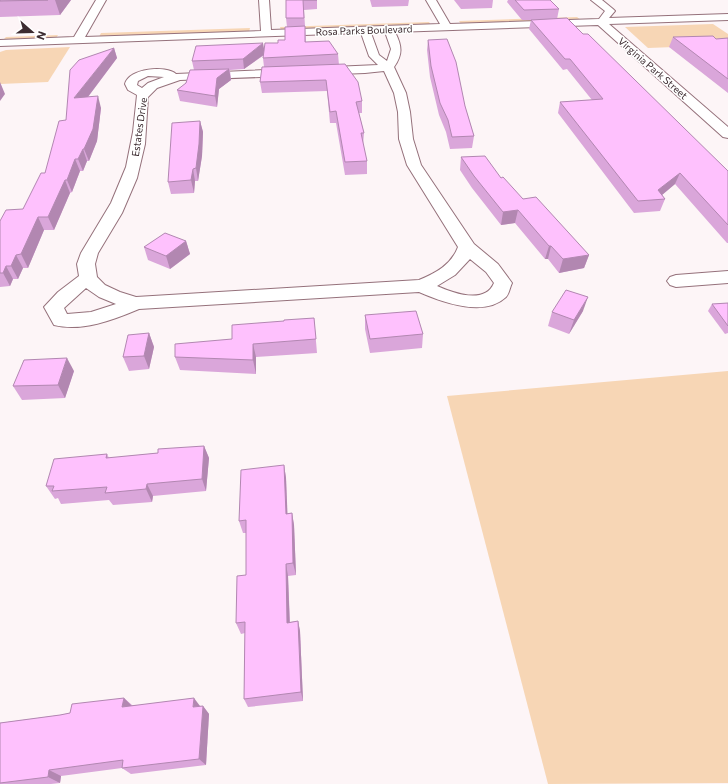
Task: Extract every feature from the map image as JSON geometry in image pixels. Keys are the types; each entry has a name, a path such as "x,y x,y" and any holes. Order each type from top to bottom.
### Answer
{"street":[{"path":"77,40 101,0"},
{"path":"264,0 266,29"},
{"path":"431,0 447,27"},
{"path":"596,0 610,11 601,22"},
{"name":"Rosa Parks Boulevard","path":"0,43 77,40 442,18 728,7"},
{"name":"Rosa Parks Boulevard","path":"30,32 83,30 365,30 728,17"},
{"name":"Virginia Park Street","path":"601,22 728,134"},
{"path":"388,29 396,45 396,57 388,67"},
{"path":"365,30 374,56 388,67 400,93 404,112 406,139 414,165 455,227 466,247 492,268 502,283 499,293 486,301 466,301 442,295 422,286"},
{"path":"0,33 15,32"},
{"name":"Estates Drive","path":"88,278 86,262 117,207 133,169 141,130 143,93 156,84 180,77 365,70 388,67"},
{"path":"136,304 110,296 95,287 88,278 65,296 54,307 61,320 78,321 106,316 136,304 422,286 456,268 464,256 466,247"},
{"path":"676,281 728,277"}],"shaded area":[{"path":"577,17 581,20 461,24 459,21"},
{"path":"429,22 431,25 281,30 280,27"},
{"path":"713,24 728,34 728,45 648,48 625,27"},
{"path":"250,28 249,32 99,37 101,33"},
{"path":"58,35 56,38 3,40 6,37"},
{"path":"70,47 48,82 0,84 0,52 6,50"},
{"path":"728,371 728,783 548,784 447,396"}],"building":[{"path":"0,0 48,0 0,1"},
{"path":"286,0 303,0 304,18 286,18"},
{"path":"515,0 550,0 559,9 524,10"},
{"path":"567,18 583,34 588,34 728,171 728,225 680,173 658,190 665,199 638,201 560,102 603,99 570,59 565,59 531,20"},
{"path":"305,26 305,42 329,41 338,54 263,58 265,43 278,43 278,40 285,40 285,27"},
{"path":"713,36 716,39 728,38 728,79 673,37"},
{"path":"447,39 456,62 465,106 474,136 452,137 448,120 440,103 431,66 428,40"},
{"path":"263,43 243,59 192,61 196,46"},
{"path":"114,48 74,98 98,96 93,129 84,149 78,159 75,159 67,180 65,180 48,217 38,217 21,254 16,255 11,266 6,266 3,273 0,273 0,221 6,210 23,209 41,173 45,173 59,121 66,120 70,70 79,60"},
{"path":"345,64 358,82 362,101 356,102 364,133 361,133 367,161 345,162 336,111 330,112 326,80 260,82 262,67"},
{"path":"229,69 217,78 215,96 177,90 186,83 190,70"},
{"path":"200,121 196,168 193,169 191,180 168,182 172,123"},
{"path":"485,156 501,178 503,177 523,199 536,197 589,255 563,259 551,246 549,246 518,210 503,212 461,157"},
{"path":"165,233 186,241 166,256 144,247"},
{"path":"566,290 588,297 574,320 552,312"},
{"path":"728,303 728,326 712,304"},
{"path":"416,311 423,334 370,339 365,315"},
{"path":"314,318 316,339 253,344 253,360 175,357 175,344 232,339 232,325"},
{"path":"149,333 144,356 123,357 128,335"},
{"path":"67,358 58,385 13,386 24,360"},
{"path":"204,446 202,479 147,484 146,489 105,493 107,487 52,491 54,486 46,486 54,459 107,454 106,458 158,453 158,449"},
{"path":"284,465 286,514 292,513 293,563 286,564 287,623 298,621 301,692 244,699 245,622 236,623 237,576 246,575 246,520 239,521 241,470"},
{"path":"124,698 122,707 194,698 193,707 203,706 199,759 122,768 123,760 49,770 48,777 0,783 0,723 70,713 72,704"}]}
